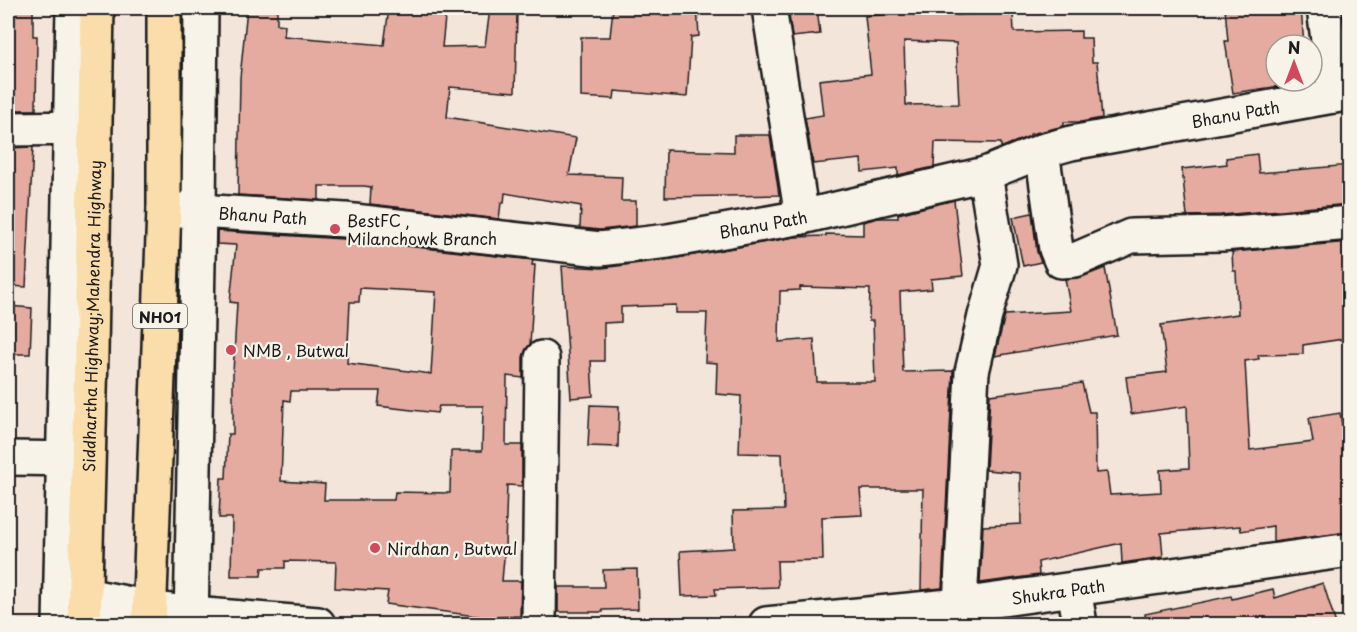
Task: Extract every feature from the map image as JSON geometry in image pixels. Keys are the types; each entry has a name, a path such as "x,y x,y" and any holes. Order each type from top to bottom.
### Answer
{"highway":[{"name":"Siddhartha Highway;Mahendra Highway","path":"84,610 76,459 82,128 97,8"},
{"name":"NH01","path":"150,616 164,209 164,8"}],"street":[{"path":"8,129 82,128 73,8"},
{"path":"192,619 201,8"},
{"path":"769,8 802,217"},
{"path":"1324,8 1342,94"},
{"name":"Bhanu Path","path":"164,209 345,220 600,249 668,241 802,217 985,174 1041,151 1071,143 1342,94"},
{"path":"1041,151 1056,249 1061,261 1075,260 1131,236 1222,234 1350,223"},
{"path":"960,605 972,372 1000,265 985,174"},
{"path":"539,624 542,358"},
{"path":"8,458 76,459 60,624"},
{"name":"Shukra Path","path":"766,624 960,605 1350,550"},
{"path":"1074,589 1080,624"},
{"path":"84,610 192,619 318,624"}],"building":[{"path":"8,8 33,8 33,36 37,36 36,110 8,110"},
{"path":"247,8 277,8 277,24 285,25 284,36 384,45 389,8 446,8 442,47 485,46 490,9 517,13 515,92 450,87 447,117 576,138 569,175 622,177 621,201 636,201 636,226 600,230 580,228 581,206 505,193 499,219 370,204 371,187 364,186 319,186 319,200 238,195 240,78"},
{"path":"613,8 697,8 699,36 691,37 687,97 615,91 614,99 581,97 581,37 610,37"},
{"path":"788,8 817,8 820,34 792,37"},
{"path":"1225,8 1301,8 1303,33 1264,33 1264,88 1233,93 1225,41 1228,41"},
{"path":"958,9 957,15 1013,12 1014,32 1081,31 1081,38 1091,38 1092,62 1097,62 1102,118 1064,122 1064,126 1030,134 1030,136 1003,147 1001,143 935,142 934,167 898,175 898,168 862,172 861,159 813,164 805,118 823,115 819,80 871,74 865,16","holes":["904,41 956,43 959,104 906,105"]},
{"path":"734,135 770,135 779,195 665,197 666,150 734,152"},
{"path":"33,147 26,287 8,286 8,148"},
{"path":"1257,154 1259,173 1350,165 1350,204 1187,216 1182,169 1227,164 1226,158"},
{"path":"954,200 963,276 931,279 932,289 900,292 903,372 953,371 942,588 921,590 923,489 860,489 862,515 822,517 823,560 777,561 778,587 715,589 716,595 682,596 680,551 734,548 733,511 784,510 782,454 739,453 741,396 716,394 717,363 705,362 707,313 676,313 676,305 621,307 621,322 604,323 604,361 591,361 593,396 571,398 562,266 602,268 671,259 795,237 826,236 826,234 863,235 863,222 878,218 898,218 898,214","holes":["800,287 870,289 869,321 873,321 875,382 817,382 814,339 779,342 780,291 800,290"]},
{"path":"1032,213 1037,252 1041,262 1023,266 1013,217"},
{"path":"217,231 343,239 533,260 532,265 535,265 530,345 523,357 523,378 507,376 506,445 522,445 522,486 507,485 502,581 521,581 520,616 498,617 498,619 386,604 388,591 335,588 336,562 285,561 285,568 262,568 261,576 231,576 232,518 219,518 221,478 226,478 228,434 233,434 233,373 237,303 230,302 236,245 217,244","holes":["360,288 436,292 431,374 347,363 350,302 359,302","291,391 380,391 378,406 437,413 439,406 483,406 482,451 451,451 450,493 395,492 394,500 324,500 325,484 281,481 284,400 290,401"]},
{"path":"1350,242 1350,338 1303,345 1303,354 1258,355 1259,359 1245,361 1250,450 1313,442 1309,418 1340,413 1350,473 1350,532 1273,542 1273,526 1241,531 1240,526 1161,533 1163,557 1122,563 1121,543 1038,562 1039,575 980,583 983,526 1021,524 1020,473 986,470 990,395 1082,383 1089,412 1095,412 1096,473 1107,472 1110,495 1161,492 1160,470 1189,468 1187,406 1131,414 1126,377 1167,372 1161,325 1238,314 1236,271 1233,271 1232,252"},
{"path":"1105,268 1117,335 995,356 1005,315 1071,311 1065,279 1082,277"},
{"path":"8,306 32,308 30,354 8,354"},
{"path":"590,405 619,406 618,447 588,446"},
{"path":"637,569 638,609 558,612 558,587 604,587 603,570"},
{"path":"1323,583 1336,624 1146,624 1145,614 1231,596 1232,599 1273,589 1275,598"}],"place":[{"name":"BestFC , Milanchowk Branch","path":"335,229"},
{"name":"NMB , Butwal","path":"231,350"},
{"name":"Nirdhan , Butwal","path":"375,548"}]}
